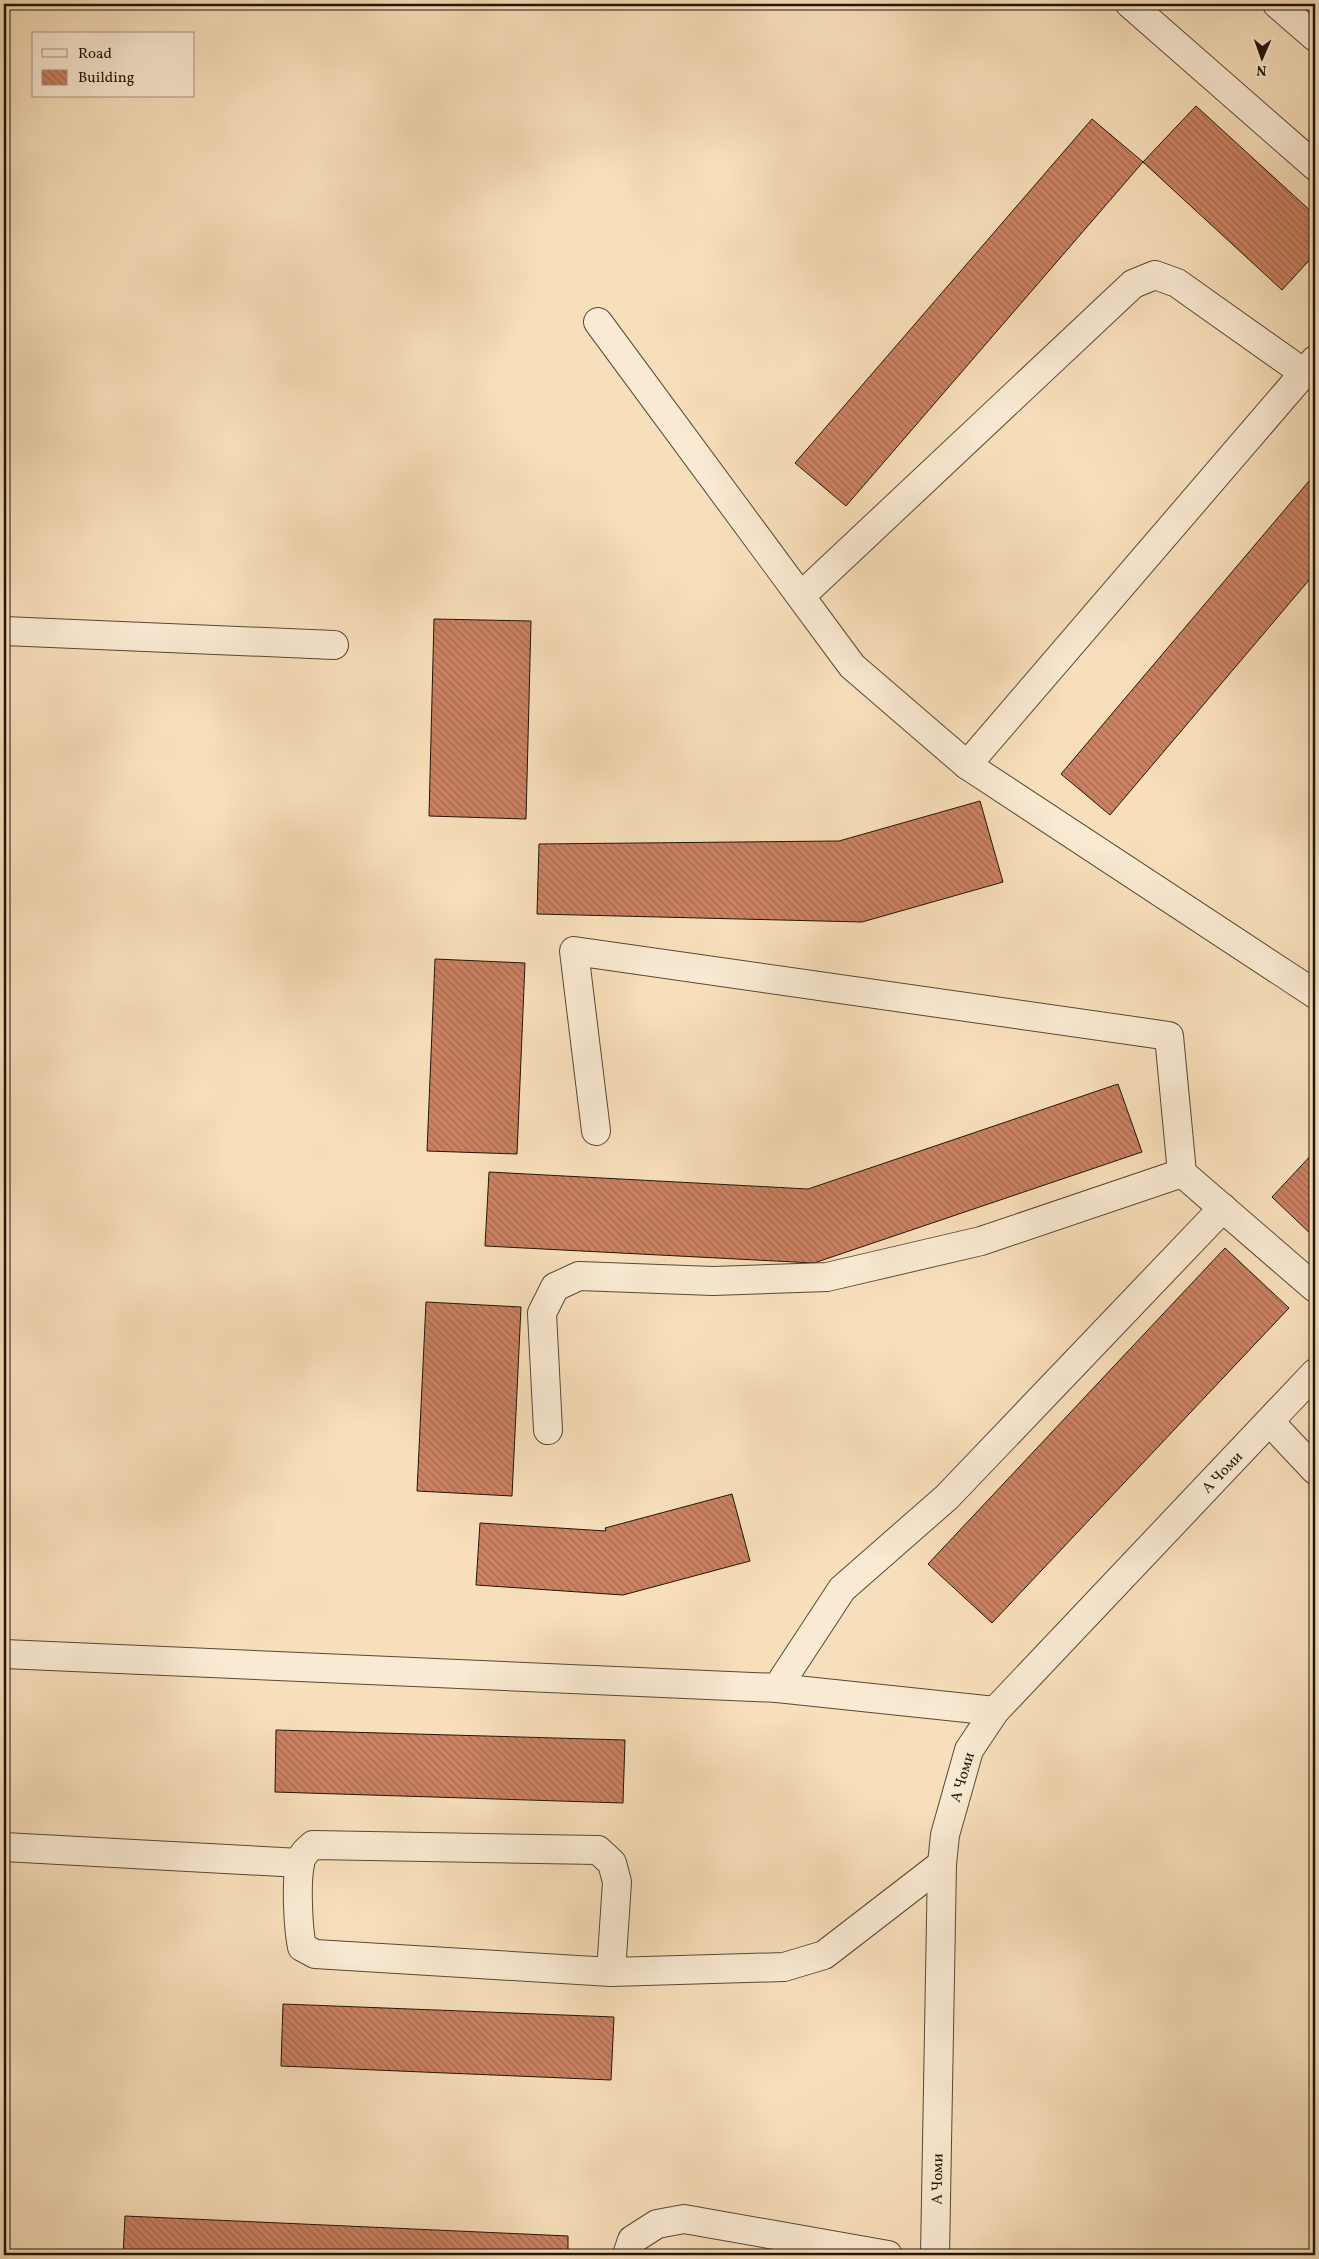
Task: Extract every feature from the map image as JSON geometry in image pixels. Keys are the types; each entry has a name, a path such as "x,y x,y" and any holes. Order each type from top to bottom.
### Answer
{"street":[{"path":"1130,4 1315,166"},
{"path":"1277,4 1315,37"},
{"path":"801,596 1133,284 1155,276 1177,283 1310,367 967,765"},
{"path":"598,322 852,666 967,765 1315,994"},
{"path":"4,630 334,645"},
{"path":"596,1130 574,951 1169,1036 1182,1173 1315,1288"},
{"path":"548,1430 542,1313 555,1287 579,1276 713,1281 826,1277 981,1241 1182,1173"},
{"path":"777,1688 842,1589 947,1497 1223,1208"},
{"name":"А Чоми","path":"935,2255 942,1864 945,1835 969,1750 994,1711 1315,1373"},
{"path":"1270,1422 1315,1470"},
{"path":"4,1654 777,1688 994,1711"},
{"path":"611,1972 617,1882 612,1863 598,1850 313,1845 304,1852 300,1863 299,1932 302,1948 315,1954 611,1972 784,1967 824,1955 942,1864"},
{"path":"4,1847 300,1863"},
{"path":"627,2255 632,2240 657,2224 684,2219 888,2255"}],"building":[{"path":"1196,106 1315,215 1315,254 1282,290 1143,162"},
{"path":"1092,119 1143,162 846,506 795,463"},
{"path":"1315,474 1315,573 1110,815 1061,774"},
{"path":"434,619 531,621 526,819 429,816"},
{"path":"980,801 1003,882 862,922 537,914 539,844 839,841"},
{"path":"435,959 525,963 517,1154 427,1151"},
{"path":"1118,1084 1142,1152 814,1263 485,1246 489,1172 808,1189"},
{"path":"1315,1151 1315,1238 1272,1197"},
{"path":"1225,1248 1289,1308 992,1623 928,1564"},
{"path":"426,1302 521,1307 512,1496 417,1491"},
{"path":"732,1494 750,1561 623,1595 476,1585 480,1523 606,1531 605,1528"},
{"path":"276,1730 625,1740 623,1803 275,1792"},
{"path":"4,1957 8,1957 5,2039 4,2039"},
{"path":"283,2004 614,2017 611,2080 281,2066"},
{"path":"125,2216 568,2236 568,2255 123,2255"}]}
